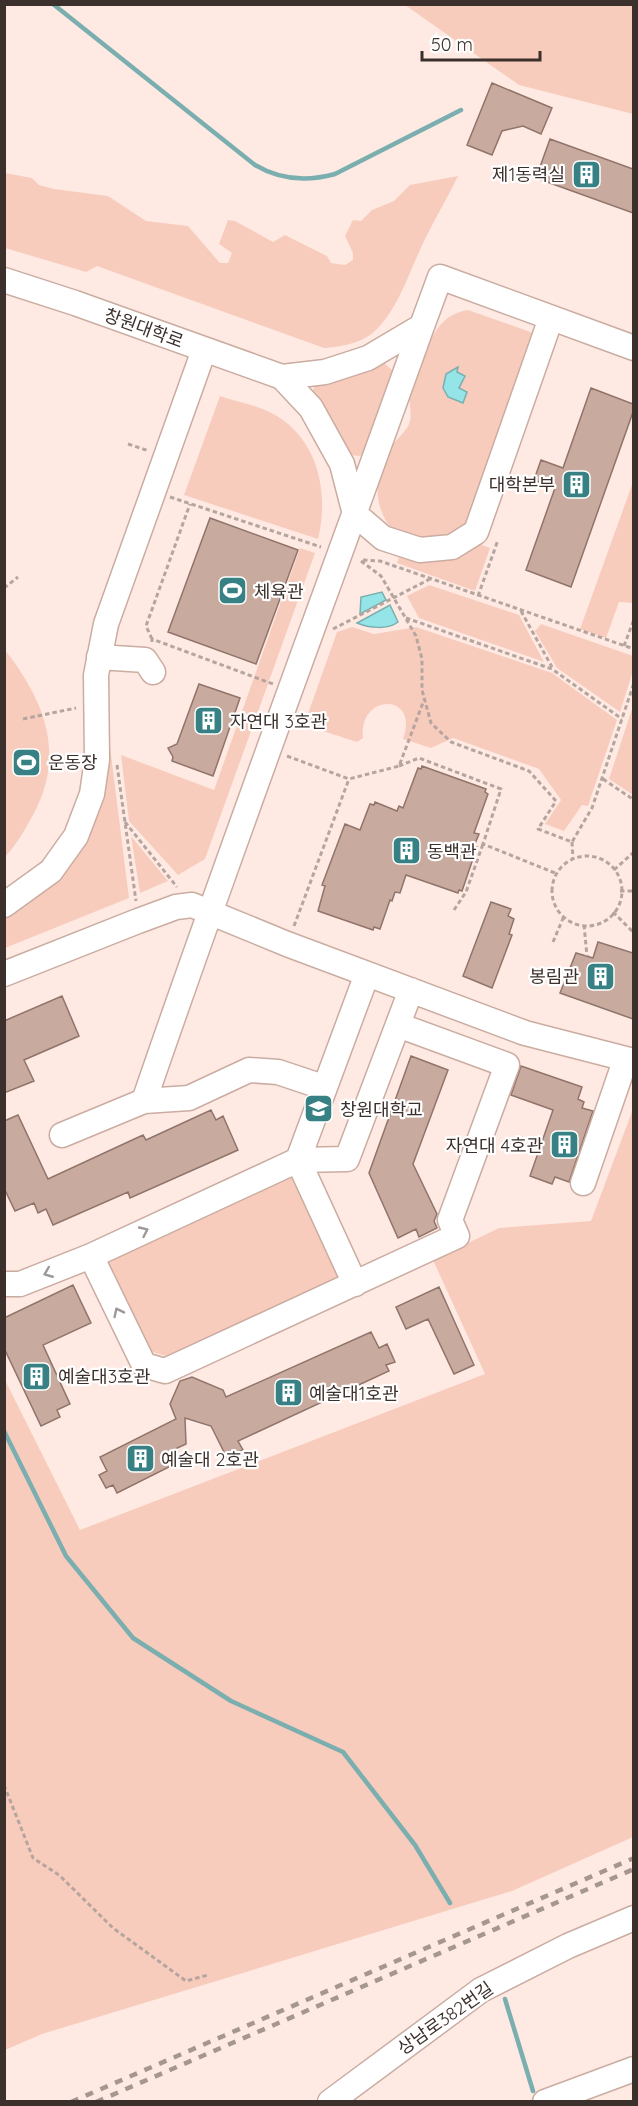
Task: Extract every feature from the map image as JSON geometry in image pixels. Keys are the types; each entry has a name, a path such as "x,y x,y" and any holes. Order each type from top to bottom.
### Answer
{"street":[{"path":"144,1101 200,908 310,638 440,277 633,348"},
{"name":"창원대학로","path":"4,280 282,377"},
{"path":"282,377 311,408 342,464 355,514 383,538 420,550 452,547 476,532 551,318"},
{"path":"282,377 325,372 368,358 422,326"},
{"path":"4,905 51,871 76,836 92,794 97,760 96,675 106,624 204,351"},
{"path":"99,657 150,657"},
{"path":"4,974 176,907 200,908 287,944 525,1034 629,1061 625,1087 583,1183"},
{"path":"355,1284 298,1160 367,974"},
{"path":"4,1284 20,1284 91,1256 298,1160 347,1159 411,990"},
{"path":"91,1256 144,1365 165,1371 457,1236 450,1220 507,1065 398,1025"},
{"path":"62,1136 144,1101 189,1098 242,1072 257,1069 278,1072 324,1087"},
{"name":"상남로382번길","path":"330,2102 482,1989 568,1946 633,1918"},
{"path":"545,2102 633,2069"}],"path":[{"path":"154,492 328,550"},
{"path":"190,504 147,626 150,657 290,690"},
{"path":"478,596 498,540"},
{"path":"572,842 538,829 556,801 529,771 451,742 431,723 425,699 422,659 416,636 381,576 361,561 380,561 633,649"},
{"path":"4,588 18,577"},
{"path":"310,638 355,620 430,579"},
{"path":"521,610 552,669"},
{"path":"405,618 552,669 622,719"},
{"path":"624,646 633,619"},
{"path":"573,860 572,842 592,808 633,683"},
{"path":"399,766 425,699"},
{"path":"23,718 96,704"},
{"path":"279,753 349,779 399,766 419,758 501,789 466,892 454,910"},
{"path":"116,756 138,921"},
{"path":"287,944 349,779"},
{"path":"603,779 633,800"},
{"path":"125,821 200,908"},
{"path":"483,844 555,873"},
{"path":"614,870 633,852"},
{"path":"584,855 596,856 607,861 614,870 621,879 620,903 606,921 595,926 572,924 555,908 551,896 555,873 563,864 584,855"},
{"path":"620,891 633,891"},
{"path":"613,912 633,933"},
{"path":"553,942 564,916"},
{"path":"584,925 587,956"},
{"path":"4,1785 33,1858 59,1875 113,1928 186,1981 208,1975"}],"shaded area":[{"path":"405,5 633,5 633,114 519,85"},
{"path":"5,173 32,178 39,185 54,189 108,196 146,221 188,226 220,263 228,263 232,253 219,244 228,220 235,221 273,242 285,235 327,256 331,263 345,265 353,260 353,253 345,236 353,220 361,221 372,210 394,201 410,185 458,176 424,241 401,292 383,322 371,334 358,341 324,348 97,266 86,272 5,248"},
{"path":"468,310 536,334 468,524 436,543 394,531 381,512 379,478 386,456 409,424 410,392 433,335 450,317"},
{"path":"383,362 392,370 391,379 365,450 360,456 348,455 312,392 315,385"},
{"path":"220,396 257,407 277,416 303,440 311,454 321,487 321,522 318,539 184,495"},
{"path":"633,482 633,603 619,602 606,638 580,629"},
{"path":"474,542 490,548 475,591 397,563 401,551"},
{"path":"300,548 315,553 205,859 178,875 129,821 121,755 214,790"},
{"path":"429,585 519,615 544,662 419,618 407,596"},
{"path":"541,624 633,656 633,671 620,712 557,668 535,631"},
{"path":"352,627 374,634 416,627 552,673 617,720 588,806 582,805 564,831 545,824 561,800 539,769 453,738 431,748 403,739 406,724 403,713 396,706 388,704 378,706 370,713 364,723 363,738 357,742 304,725 337,632"},
{"name":"운동장","path":"5,650 31,689 40,709 49,750 48,771 43,793 23,832 5,857"},
{"path":"633,706 633,795 609,779"},
{"path":"101,738 109,739 129,898 5,948 5,917 32,900 58,878"},
{"path":"131,836 168,881 140,893"},
{"path":"633,1109 633,1837 512,1891 42,2034 5,2050 4,1378 80,1530 485,1374 433,1260 499,1228 591,1221"},
{"path":"297,1173 342,1279 169,1357 143,1349 98,1258"}],"water":[{"path":"458,367 457,372 465,376 459,388 467,392 463,403 448,397 443,388 446,374"},
{"path":"382,592 386,600 360,614 361,597"},
{"path":"390,605 398,622 394,625 378,627 357,623"}],"building":[{"path":"492,83 552,108 541,134 523,126 502,131 492,155 467,145"},
{"name":"제1동력실","path":"550,139 633,169 633,213 536,178"},
{"name":"대학본부","path":"591,388 633,404 633,412 571,587 526,570 555,488 534,480 541,460 563,468"},
{"name":"체육관","path":"210,518 298,550 256,664 168,632"},
{"name":"자연대 3호관","path":"199,684 240,698 213,776 172,761 173,757 168,748 177,744"},
{"name":"동백관","path":"422,766 486,789 485,792 488,794 474,833 479,834 474,846 477,847 462,891 459,890 458,893 406,875 400,893 395,892 392,901 390,900 380,929 374,927 373,930 318,911 325,886 322,885 345,824 360,830 370,804 374,805 375,802 397,811 399,806 403,808 418,768 421,769"},
{"path":"491,902 511,909 508,916 514,919 509,934 512,935 492,988 463,976"},
{"name":"봉림관","path":"598,942 633,953 633,1019 560,993 576,953 593,958"},
{"path":"62,996 79,1036 24,1060 34,1081 4,1093 4,1021"},
{"path":"411,1056 448,1070 413,1164 437,1214 434,1221 437,1228 419,1237 416,1229 398,1238 369,1173"},
{"name":"자연대 4호관","path":"521,1066 582,1087 578,1099 584,1102 582,1108 593,1111 569,1182 555,1177 552,1184 530,1176 553,1110 511,1095"},
{"path":"211,1110 216,1120 223,1116 238,1150 130,1198 128,1192 53,1225 46,1209 38,1213 34,1203 15,1211 4,1188 4,1121 18,1115 48,1179 143,1135 146,1140"},
{"name":"예술대3호관","path":"73,1285 91,1323 43,1345 70,1404 57,1410 60,1417 41,1426 4,1348 4,1318"},
{"path":"439,1287 474,1365 454,1374 428,1319 406,1329 396,1307"},
{"name":"예술대1호관","path":"371,1332 379,1348 387,1344 395,1362 386,1365 389,1371 238,1441 243,1450 227,1458 211,1426 185,1418 186,1444 175,1449 181,1461 117,1493 113,1485 106,1488 99,1475 107,1471 100,1457 176,1419 170,1404 180,1381 192,1377 223,1390 226,1397"}],"waterway":[{"path":"53,4 255,165 284,177 304,179 335,174 461,110"},
{"path":"4,1431 66,1556 133,1638 231,1701 343,1752 415,1845 450,1903"},
{"path":"505,1999 533,2091"}],"railway":[{"path":"71,2102 634,1858"},
{"path":"96,2102 634,1869"}],"place":[{"name":"제1동력실","path":"586,174"},
{"name":"대학본부","path":"576,484"},
{"name":"체육관","path":"233,591"},
{"name":"자연대 3호관","path":"209,721"},
{"name":"운동장","path":"27,762"},
{"name":"동백관","path":"406,851"},
{"name":"봉림관","path":"600,976"},
{"name":"창원대학교","path":"319,1109"},
{"name":"자연대 4호관","path":"564,1145"},
{"name":"예술대3호관","path":"37,1376"},
{"name":"예술대1호관","path":"288,1393"},
{"name":"예술대 2호관","path":"140,1459"}]}
